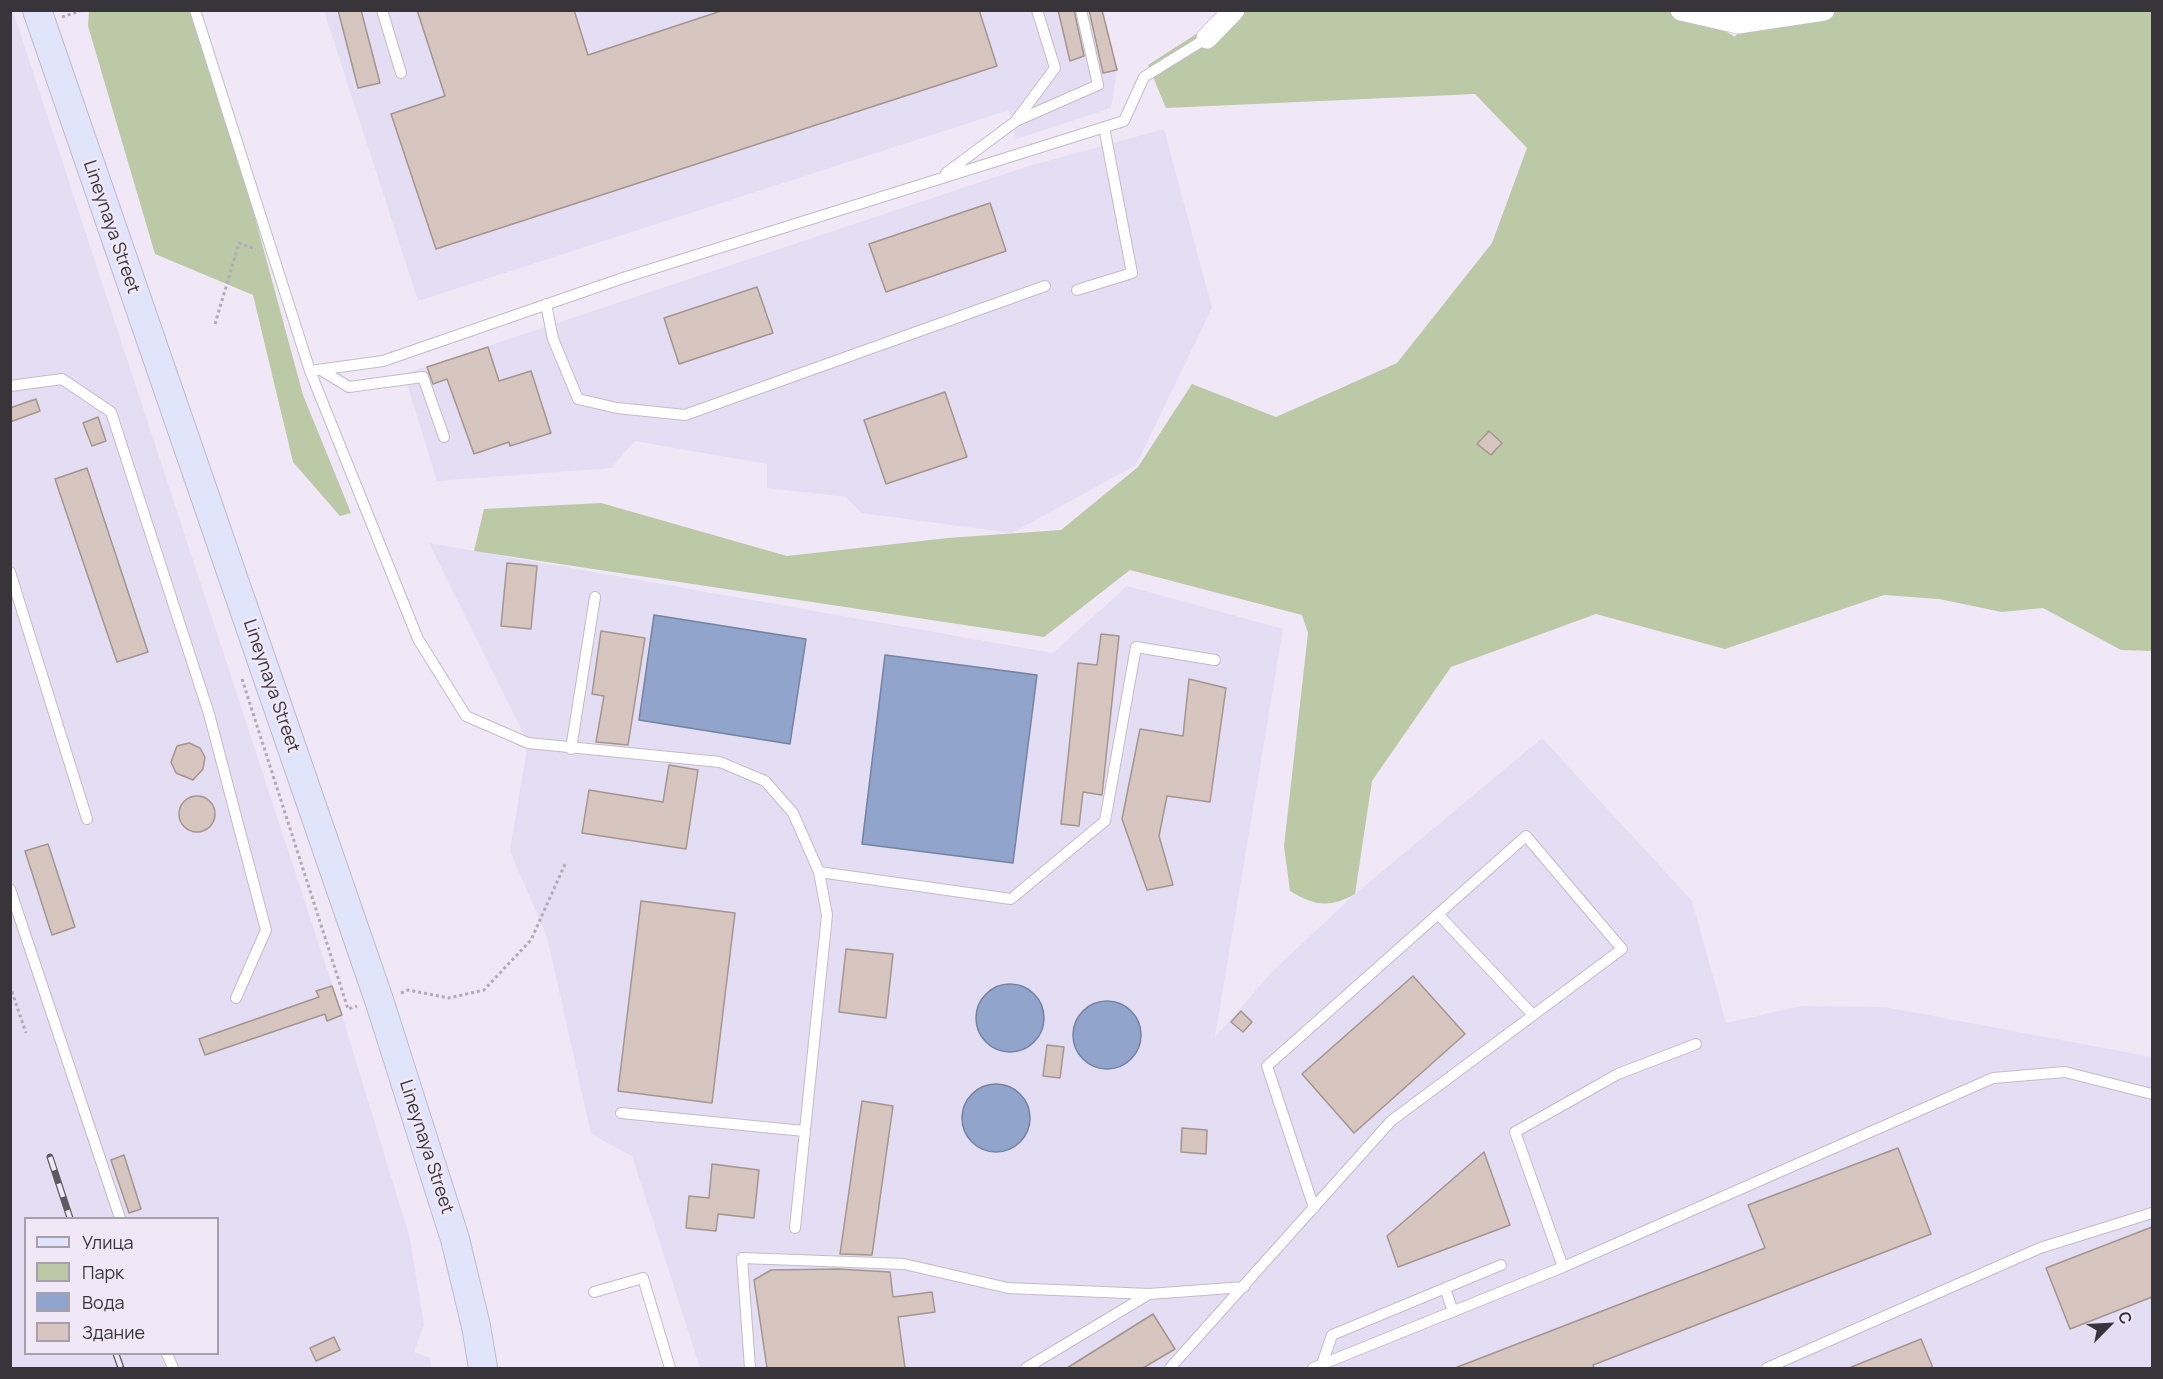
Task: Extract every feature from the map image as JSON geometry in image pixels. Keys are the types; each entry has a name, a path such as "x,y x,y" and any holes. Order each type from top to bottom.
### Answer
{"street":[{"name":"Lineynaya Street","path":"37,10 379,1000 455,1239 476,1326 483,1368"},
{"path":"1207,38 1234,10"},
{"path":"1681,10 1737,16 1824,10"}],"lane":[{"path":"195,10 272,254 418,639 466,716 528,743 720,762 765,781 793,813 819,872 827,915 795,1228"},
{"path":"382,10 401,73"},
{"path":"1016,121 1055,68 1037,10"},
{"path":"938,179 1016,121 1098,85 1081,10"},
{"path":"315,370 383,361 546,304 1124,121 1144,77 1207,38"},
{"path":"1077,290 1132,273 1104,127"},
{"path":"546,304 553,339 578,399 617,408 685,415 1045,286"},
{"path":"315,370 349,387 423,377 444,436"},
{"path":"10,386 62,379 111,412 209,714 266,930 236,998"},
{"path":"10,572 87,819"},
{"path":"571,749 595,597"},
{"path":"819,872 1011,899 1105,821 1136,648 1215,660"},
{"path":"1170,1368 1244,1287 1314,1208 1391,1121 1622,949 1526,836 1267,1066 1314,1208"},
{"path":"10,889 120,1217"},
{"path":"1438,914 1533,1015"},
{"path":"1563,1267 1515,1132 1618,1074 1696,1044"},
{"path":"1318,1366 1563,1267 1994,1078 2065,1072 2152,1094"},
{"path":"621,1113 804,1131"},
{"path":"1767,1368 2040,1248 2152,1213"},
{"path":"750,1368 742,1258 904,1264 1008,1288 1149,1294 1244,1287"},
{"path":"1318,1366 1332,1335 1501,1265"},
{"path":"594,1292 643,1278 670,1368"},
{"path":"1444,1288 1453,1312"},
{"path":"1026,1368 1149,1294"}],"path":[{"path":"215,324 239,243 272,254"},
{"path":"408,990 449,998 483,990 531,940 566,862"},
{"path":"10,986 26,1033"}],"shaded area":[{"path":"10,11 13,11 342,1015 410,1239 424,1325 414,1352 430,1358 431,1368 11,1368"},
{"path":"324,11 1102,11 1117,70 1111,108 1016,139 1009,110 418,301"},
{"path":"1164,129 1212,308 1136,465 1012,533 862,513 846,497 767,488 767,464 635,441 611,468 437,481 404,374 1029,166"},
{"path":"429,543 1053,653 1127,586 1283,629 1215,1037 1273,971 1355,894 1542,738 1692,901 1726,1023 1801,1006 1885,1007 2152,1057 2152,1368 700,1368 632,1156 591,1134 547,937 510,851 528,743"}],"green space":[{"path":"89,11 199,11 303,395 351,513 340,516 293,462 253,295 155,254 88,26"},
{"path":"1232,11 1694,11 1735,37 1745,22 1745,11 2152,11 2152,651 2121,650 2043,608 2002,612 1939,599 1884,595 1725,649 1596,614 1451,667 1372,781 1355,894 1338,902 1322,903 1307,900 1290,891 1284,846 1308,633 1302,615 1130,570 1044,637 474,551 484,509 601,503 787,556 948,538 1061,530 1138,467 1192,384 1276,417 1397,363 1492,243 1527,148 1475,94 1166,108 1148,65"}],"water":[{"path":"654,615 806,639 790,744 639,720"},
{"path":"885,655 1037,675 1013,863 862,844"},
{"path":"1017,984 1029,990 1038,999 1044,1011 1042,1031 1034,1042 1017,1052 1003,1052 986,1042 978,1031 976,1011 986,994 997,986"},
{"path":"1107,1001 1120,1004 1131,1011 1138,1022 1141,1035 1138,1048 1131,1059 1120,1066 1107,1069 1094,1066 1083,1059 1076,1048 1073,1035 1076,1022 1083,1011 1094,1004"},
{"path":"996,1084 1009,1087 1020,1094 1027,1105 1030,1118 1027,1131 1020,1142 1009,1149 996,1152 983,1149 972,1142 965,1131 962,1118 965,1105 972,1094 983,1087"}],"building":[{"path":"338,10 361,10 380,83 358,88"},
{"path":"417,10 574,10 588,55 724,10 979,10 997,66 436,249 391,114 445,96"},
{"path":"1058,10 1074,10 1084,56 1070,61"},
{"path":"1089,10 1102,10 1117,70 1103,73"},
{"path":"990,203 1006,251 886,292 869,244"},
{"path":"757,287 773,333 679,364 664,318"},
{"path":"488,347 499,381 531,371 551,433 510,446 509,442 474,454 447,379 433,384 427,367"},
{"path":"945,392 967,457 886,484 864,420"},
{"path":"36,399 40,411 10,422 10,408"},
{"path":"98,417 106,441 92,446 83,423"},
{"path":"1489,431 1502,443 1491,455 1477,444"},
{"path":"87,468 148,652 117,662 55,479"},
{"path":"507,563 537,566 531,629 501,626"},
{"path":"601,631 645,638 628,745 596,742 604,696 592,694"},
{"path":"1101,634 1119,636 1102,795 1083,792 1079,826 1061,824 1078,663 1097,665"},
{"path":"1189,679 1226,688 1210,802 1167,796 1159,836 1173,885 1147,890 1122,819 1140,729 1183,736"},
{"path":"189,743 200,748 205,757 203,769 193,780 176,773 171,762 177,746"},
{"path":"669,765 698,770 686,849 582,833 589,790 663,802"},
{"path":"197,796 210,801 215,814 210,827 197,832 184,827 179,814 184,801"},
{"path":"48,844 75,927 52,935 25,851"},
{"path":"641,901 735,913 712,1103 618,1091"},
{"path":"846,949 893,954 886,1018 839,1012"},
{"path":"1413,976 1465,1034 1354,1133 1302,1074"},
{"path":"332,986 342,1015 327,1021 325,1014 205,1055 199,1039 319,997 316,991"},
{"path":"1241,1011 1252,1022 1243,1032 1231,1022"},
{"path":"1047,1045 1064,1047 1060,1078 1043,1076"},
{"path":"862,1101 893,1106 872,1255 840,1254"},
{"path":"1182,1128 1207,1130 1206,1154 1181,1152"},
{"path":"1898,1148 1931,1234 1593,1365 1594,1368 1455,1368 1765,1248 1748,1205"},
{"path":"1484,1152 1510,1225 1398,1267 1387,1236"},
{"path":"124,1155 141,1209 129,1213 111,1160"},
{"path":"712,1164 759,1170 754,1218 718,1214 716,1231 686,1228 689,1196 709,1198"},
{"path":"2152,1227 2152,1297 2070,1329 2046,1268"},
{"path":"838,1269 890,1272 893,1297 932,1292 935,1312 898,1317 905,1368 767,1368 754,1280 771,1270"},
{"path":"1153,1314 1175,1349 1143,1368 1067,1368"},
{"path":"334,1337 340,1350 316,1361 310,1348"},
{"path":"1921,1339 1933,1368 1849,1368"}],"railway":[{"path":"50,1157 70,1217"},
{"path":"116,1355 121,1368"}]}
